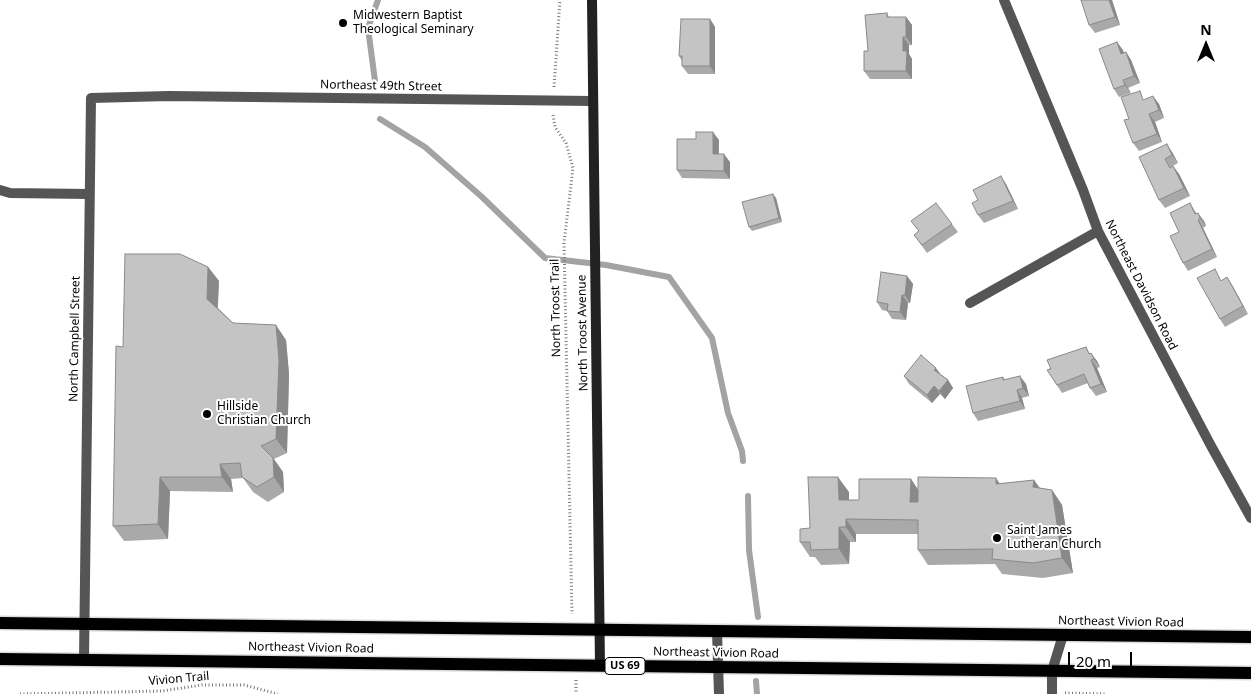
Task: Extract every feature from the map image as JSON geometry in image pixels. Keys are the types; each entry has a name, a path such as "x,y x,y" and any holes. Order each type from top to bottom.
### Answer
{"main road":[{"name":"Northeast Vivion Road","path":"0,623 1251,637"},
{"name":"Northeast Vivion Road","path":"0,659 1251,673"}],"street":[{"name":"North Troost Avenue","path":"592,0 600,666"},
{"name":"Northeast Davidson Road","path":"1004,0 1083,190 1098,231 1251,518"},
{"name":"Northeast 49th Street","path":"169,96 592,101"},
{"name":"North Campbell Street","path":"84,659 90,98 169,96"},
{"path":"0,190 10,193 89,194"},
{"path":"970,303 1098,231"},
{"path":"716,631 719,694"},
{"path":"1052,694 1052,671 1063,635"}],"path":[{"name":"North Troost Trail","path":"560,0 554,101 555,127 566,142 573,168 564,243 573,620"},
{"path":"576,680 576,694"},
{"name":"Vivion Trail","path":"20,694 152,691 202,685 244,685 278,694"},
{"path":"1060,694 1107,694"}],"building":[{"path":"1081,0 1109,0 1115,17 1089,25"},
{"path":"887,13 887,17 906,17 906,37 903,37 903,51 907,51 906,71 864,71 864,51 868,51 865,15"},
{"path":"681,19 710,19 710,66 682,66 682,56 679,56"},
{"path":"1117,42 1121,54 1126,52 1134,76 1123,80 1125,85 1114,89 1099,49"},
{"path":"1140,91 1143,100 1153,96 1159,110 1149,114 1157,134 1133,143 1124,120 1129,119 1121,97"},
{"path":"696,132 713,132 713,154 724,154 724,171 677,170 677,139 696,139"},
{"path":"1167,144 1172,155 1165,159 1170,168 1173,166 1184,188 1159,200 1139,157"},
{"path":"1001,176 1013,201 978,215 972,203 978,200 973,190"},
{"path":"773,194 779,218 749,227 742,202"},
{"path":"936,203 952,224 922,245 914,235 919,231 911,221"},
{"path":"1190,203 1195,214 1198,213 1200,218 1198,220 1212,249 1183,263 1170,236 1179,232 1170,213"},
{"name":"Hillside Christian Church","path":"125,254 180,254 208,267 207,299 233,323 276,325 279,360 276,439 261,446 273,458 274,477 257,487 242,477 240,463 220,464 222,477 160,477 158,524 113,526 116,346 123,347"},
{"path":"1215,269 1221,281 1227,277 1243,306 1220,319 1197,278"},
{"path":"881,272 907,276 905,295 902,295 900,312 887,311 888,304 877,302"},
{"path":"1086,347 1094,359 1091,360 1101,384 1090,388 1084,374 1057,385 1047,370 1051,369 1047,360"},
{"path":"921,355 936,368 934,370 948,380 939,391 934,386 927,395 904,376"},
{"path":"1020,376 1023,388 1017,390 1020,401 973,413 966,386 1003,377 1003,380"},
{"name":"Saint James Lutheran Church","path":"808,477 838,477 839,500 859,500 859,479 911,479 910,502 918,502 918,477 996,478 996,484 1034,480 1033,487 1052,490 1062,558 1033,563 992,559 993,549 918,550 918,520 846,519 846,527 839,527 839,549 811,550 810,542 800,542 800,529 810,528"}],"waterway":[{"path":"375,81 368,28 378,0"},
{"path":"380,119 425,147 482,197 545,258 606,265 669,277 712,338 728,413 742,451 743,461"},
{"path":"748,496 749,550 758,617"},
{"path":"756,681 757,694"}],"place":[{"name":"Midwestern Baptist Theological Seminary","path":"343,23"},
{"name":"Hillside Christian Church","path":"207,414"},
{"name":"Saint James Lutheran Church","path":"997,538"}]}
